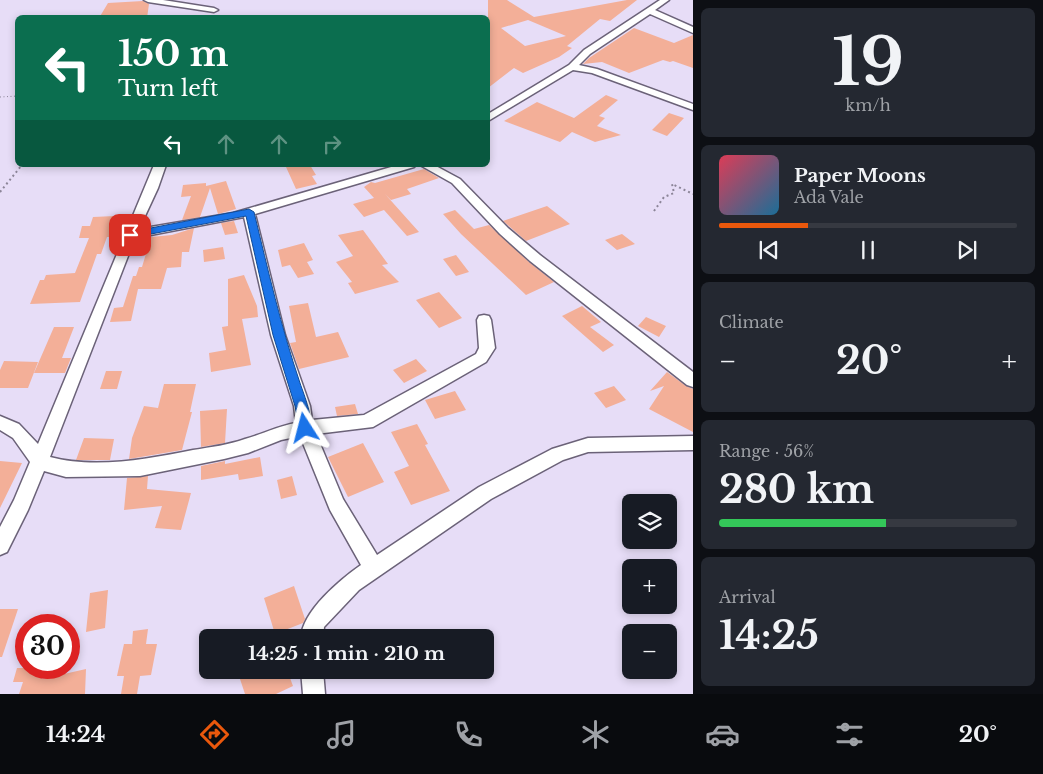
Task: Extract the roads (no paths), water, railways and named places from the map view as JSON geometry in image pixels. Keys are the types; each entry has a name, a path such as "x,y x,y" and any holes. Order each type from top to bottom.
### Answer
{"street":[{"path":"148,0 214,14 219,0"},
{"path":"490,117 572,67 587,52 648,10 666,0"},
{"path":"648,10 693,30"},
{"path":"572,67 594,71 693,107"},
{"path":"0,546 22,504 40,462 130,235 159,167"},
{"path":"130,235 249,212 403,167"},
{"path":"430,167 456,181 504,231 535,258 693,381"},
{"path":"249,212 278,335 302,406 305,428 336,504 374,568"},
{"path":"0,423 9,425 25,438 40,462 66,469 140,468 248,446 279,433 305,428 331,427 367,422 481,358 487,348 484,320"},
{"path":"314,629 329,606 352,583 485,493 558,454 588,444 693,443"},
{"path":"313,679 314,694"}]}
